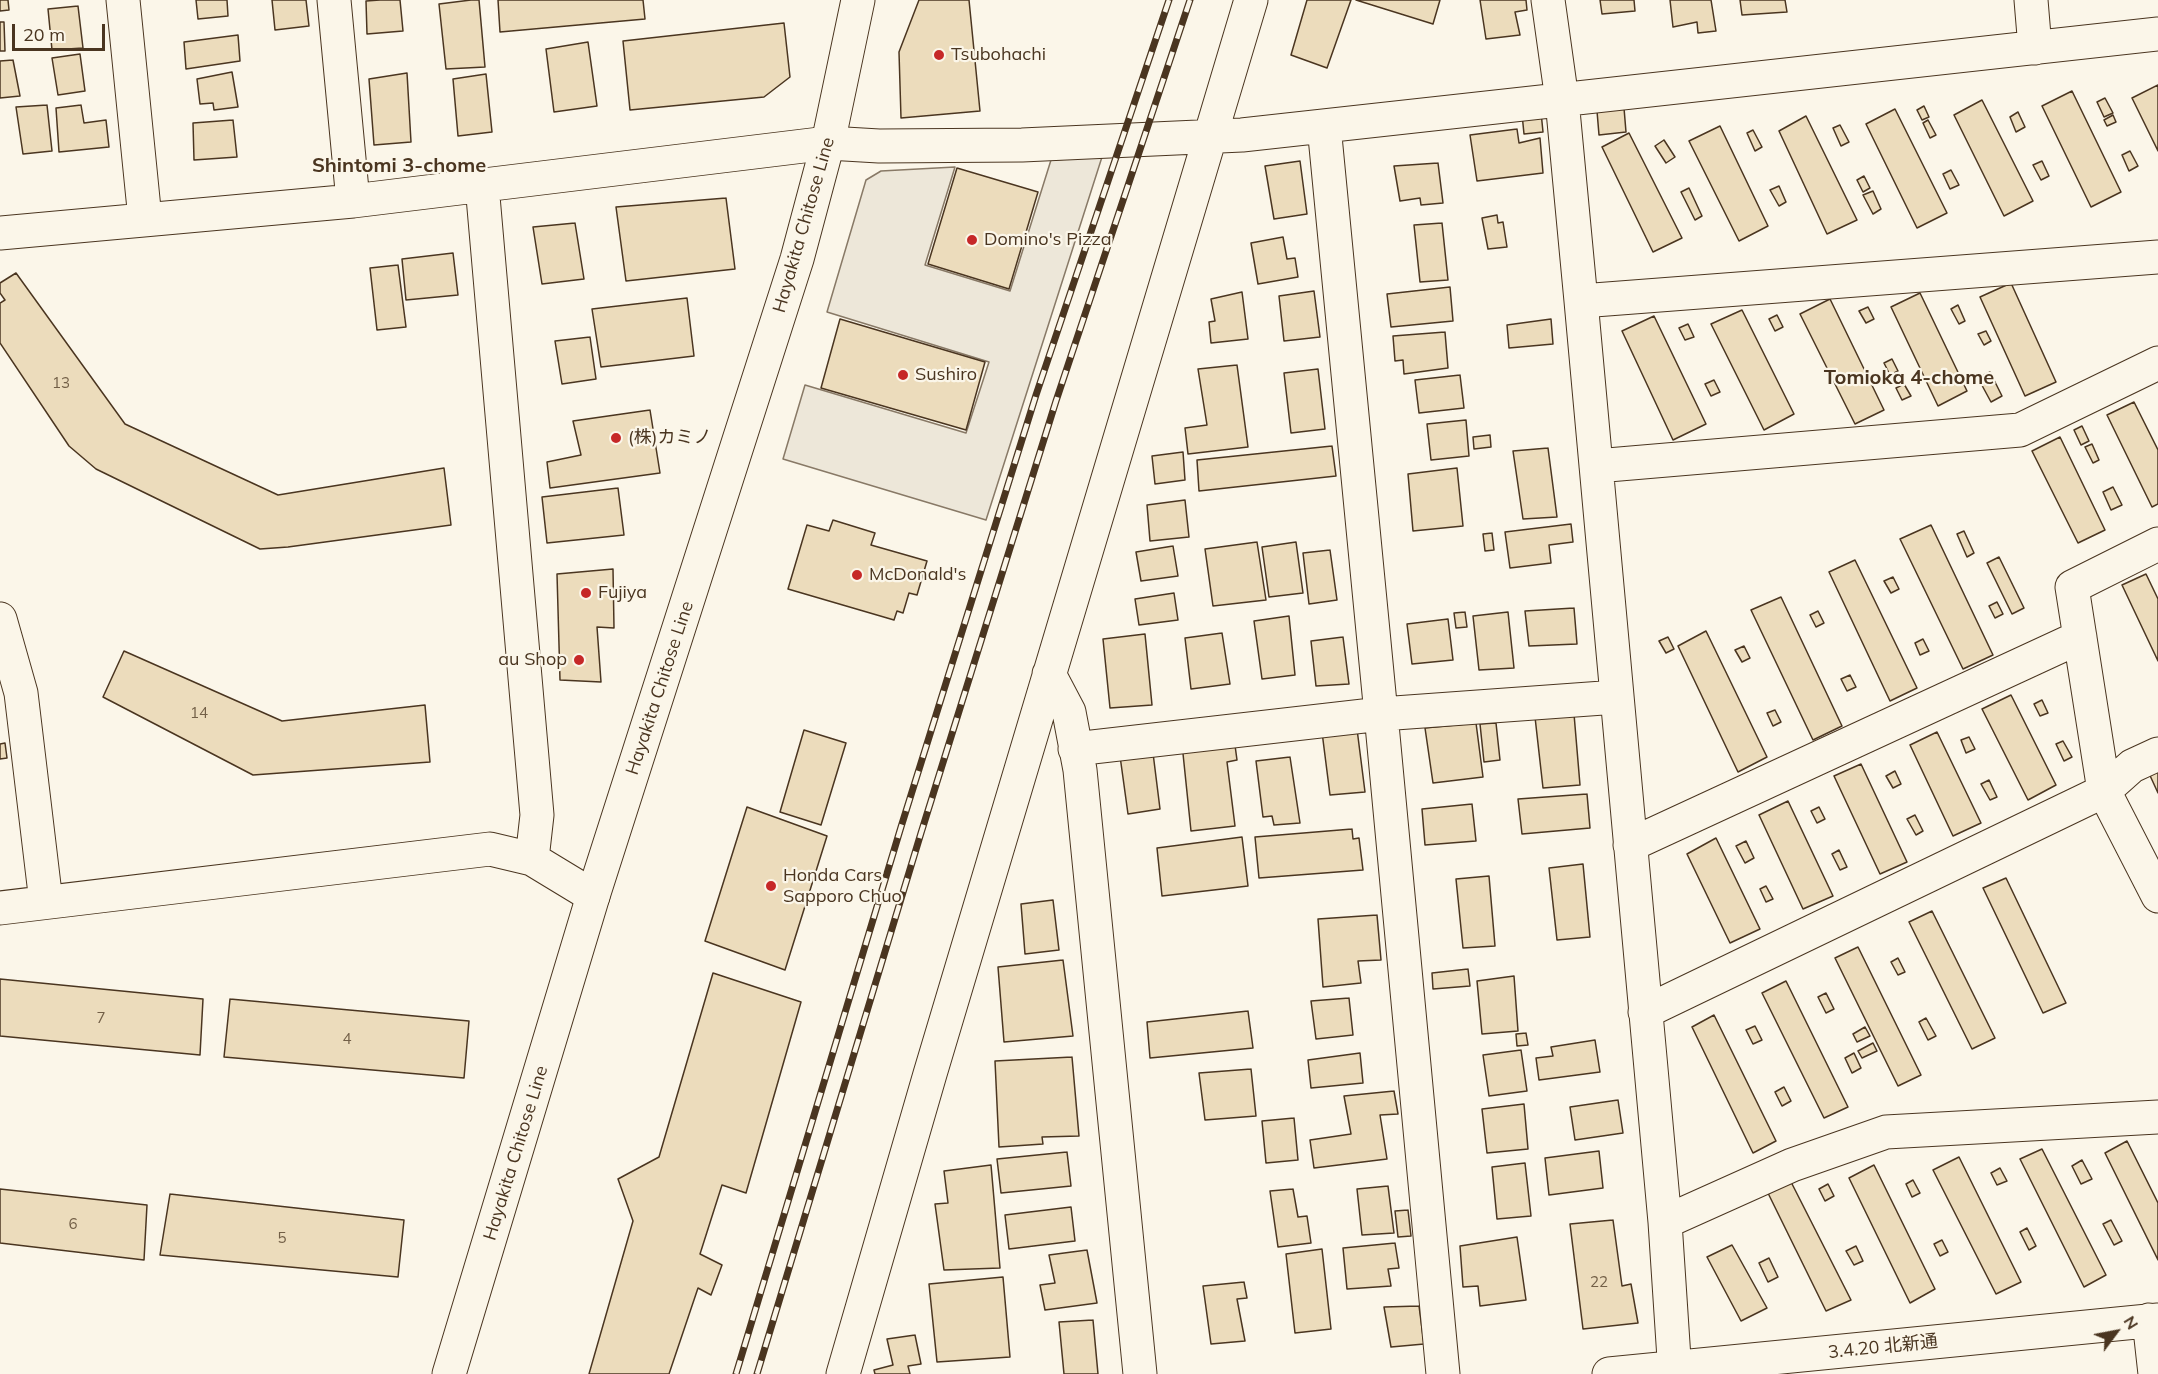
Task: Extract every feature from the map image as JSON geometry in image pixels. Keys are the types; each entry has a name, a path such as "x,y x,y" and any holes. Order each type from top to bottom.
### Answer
{"street":[{"path":"123,0 146,219"},
{"path":"334,0 353,201"},
{"name":"Hayakita Chitose Line","path":"450,1374 593,896 797,259 828,143 858,0"},
{"path":"843,1374 1251,0"},
{"path":"1548,0 1562,100 1581,301 1665,1222 1675,1371"},
{"path":"2031,0 2035,48"},
{"path":"0,233 353,201 828,143 879,146 1022,146 1242,135 2158,34"},
{"path":"1324,126 1443,1374"},
{"path":"483,185 537,815 532,858"},
{"path":"1581,301 2158,257"},
{"path":"1596,466 2020,430 2158,363"},
{"path":"2158,544 2072,586 2104,791 2158,896"},
{"path":"0,619 21,693 46,902"},
{"path":"1630,845 2080,637"},
{"path":"1049,674 1069,712 1080,770 1140,1374"},
{"path":"1075,749 1381,714 1617,697"},
{"path":"1646,1012 2104,791 2132,766 2158,754"},
{"path":"0,908 489,849 532,858 593,896"},
{"path":"1665,1222 1792,1165 1886,1132 2158,1117"},
{"path":"2154,1320 2155,1374"},
{"name":"3.4.20 北新通","path":"1609,1374 1675,1371 2154,1320"}],"shaded area":[{"path":"1102,157 986,520 783,459 805,385 966,433 989,362 827,312 866,180 881,171 955,167 925,265 1010,291 1051,160"}],"building":[{"path":"0,0 8,0 9,10 0,11"},
{"path":"196,0 227,0 228,16 198,19"},
{"path":"272,0 306,0 309,26 275,30"},
{"path":"400,0 403,31 367,34 366,1"},
{"path":"479,0 485,67 446,69 439,4"},
{"path":"498,0 643,0 645,19 500,32"},
{"path":"919,0 969,0 980,111 901,118 899,52"},
{"path":"1307,0 1351,0 1327,68 1291,55"},
{"path":"1356,0 1440,0 1433,24"},
{"path":"1480,0 1526,0 1527,10 1515,12 1520,35 1486,39"},
{"path":"1600,0 1634,0 1635,11 1602,14"},
{"path":"1670,0 1711,0 1716,31 1698,33 1697,22 1673,27"},
{"path":"1740,0 1785,0 1787,12 1742,15"},
{"path":"78,6 83,48 52,50 48,9"},
{"path":"0,22 4,22 5,51 0,51"},
{"path":"784,23 790,77 764,97 630,110 623,41"},
{"path":"238,35 240,61 186,69 184,42"},
{"path":"588,42 597,106 554,112 546,49"},
{"path":"80,54 85,91 58,95 52,58"},
{"path":"13,60 20,96 0,98 0,61"},
{"path":"232,72 238,107 214,110 213,103 200,104 197,79"},
{"path":"407,73 411,142 374,145 369,79"},
{"path":"486,74 492,132 458,136 453,79"},
{"path":"2158,85 2158,151 2132,98"},
{"path":"2072,91 2121,192 2091,207 2042,106"},
{"path":"2105,98 2113,113 2104,117 2097,102"},
{"path":"1982,100 2033,201 2004,216 1954,115"},
{"path":"47,105 52,151 23,154 16,107"},
{"path":"81,105 84,123 106,120 109,147 59,152 56,108"},
{"path":"1924,106 1929,117 1922,120 1917,110"},
{"path":"1624,108 1626,132 1599,135 1597,111"},
{"path":"1895,109 1947,213 1917,228 1866,124"},
{"path":"1541,112 1543,132 1524,134 1522,114"},
{"path":"2018,112 2025,127 2016,132 2010,117"},
{"path":"2113,115 2116,122 2107,126 2104,120"},
{"path":"1806,116 1857,220 1827,234 1779,131"},
{"path":"233,120 237,157 194,160 193,123"},
{"path":"1928,120 1936,135 1930,138 1923,123"},
{"path":"1840,125 1849,142 1841,146 1833,128"},
{"path":"1720,126 1768,226 1739,241 1689,141"},
{"path":"1517,129 1519,143 1540,138 1543,173 1477,181 1470,135"},
{"path":"1753,130 1762,147 1755,151 1747,133"},
{"path":"1629,133 1682,238 1653,252 1602,147"},
{"path":"1664,140 1675,157 1666,163 1655,146"},
{"path":"2130,151 2138,166 2129,171 2122,155"},
{"path":"1300,161 1307,214 1274,219 1265,166"},
{"path":"2042,161 2049,176 2041,180 2033,165"},
{"path":"1438,163 1443,203 1421,205 1420,198 1400,201 1394,166"},
{"path":"957,168 1038,192 1009,289 928,264"},
{"path":"1951,170 1959,185 1950,189 1943,174"},
{"path":"1864,176 1870,188 1863,192 1857,180"},
{"path":"1779,186 1786,202 1779,206 1770,190"},
{"path":"1689,188 1702,216 1695,220 1681,192"},
{"path":"1873,191 1881,209 1873,214 1863,195"},
{"path":"726,198 735,269 626,281 616,207"},
{"path":"1497,215 1498,223 1503,222 1507,247 1488,249 1482,218"},
{"path":"575,223 584,279 542,284 533,227"},
{"path":"1442,223 1448,280 1420,282 1414,225"},
{"path":"1283,237 1287,259 1295,258 1298,277 1258,284 1251,243"},
{"path":"453,253 458,295 406,300 402,259"},
{"path":"398,265 406,327 377,330 370,268"},
{"path":"16,273 125,424 278,495 444,468 451,525 260,549 96,469 69,446 0,343 0,303 5,300 0,293 0,283"},
{"path":"2011,283 2056,382 2025,396 1980,297"},
{"path":"1450,287 1453,321 1391,327 1387,294"},
{"path":"1314,291 1320,337 1284,341 1279,296"},
{"path":"1242,292 1248,339 1211,343 1209,322 1215,321 1211,299"},
{"path":"1920,293 1967,391 1938,406 1891,307"},
{"path":"687,298 694,356 601,367 592,309"},
{"path":"1830,299 1884,410 1855,424 1800,314"},
{"path":"1958,305 1965,321 1959,324 1951,309"},
{"path":"1868,307 1874,319 1866,323 1859,311"},
{"path":"1742,310 1794,414 1764,430 1711,324"},
{"path":"1777,315 1783,327 1775,331 1769,319"},
{"path":"1654,316 1706,424 1673,440 1622,331"},
{"name":"Sushiro","path":"840,319 985,362 966,430 821,388"},
{"path":"1551,319 1553,344 1509,348 1507,325"},
{"path":"1688,324 1694,337 1685,340 1679,328"},
{"path":"1986,331 1991,341 1984,345 1978,334"},
{"path":"1445,332 1448,368 1404,374 1403,360 1395,361 1393,336"},
{"path":"590,337 596,379 562,384 555,341"},
{"path":"1892,359 1898,371 1890,375 1884,363"},
{"path":"1237,365 1248,447 1188,454 1185,428 1207,425 1198,369"},
{"path":"1318,369 1325,429 1291,433 1284,373"},
{"path":"1990,372 2002,396 1991,402 1978,378"},
{"path":"1460,375 1464,408 1419,413 1415,380"},
{"path":"1714,380 1720,392 1711,396 1705,384"},
{"path":"1904,384 1911,396 1902,400 1896,388"},
{"path":"2134,402 2158,450 2158,504 2152,507 2107,415"},
{"name":"(株)カミノ","path":"650,410 660,473 550,488 547,462 581,455 573,421"},
{"path":"1466,420 1469,456 1431,460 1427,424"},
{"path":"2082,426 2089,441 2081,445 2074,430"},
{"path":"1490,435 1491,447 1474,449 1473,437"},
{"path":"2060,437 2105,530 2078,543 2032,451"},
{"path":"2092,444 2099,460 2093,463 2085,447"},
{"path":"1332,446 1336,476 1199,491 1197,460"},
{"path":"1548,448 1557,517 1523,519 1513,451"},
{"path":"1183,452 1185,480 1155,484 1152,456"},
{"path":"1457,468 1463,526 1413,531 1408,474"},
{"path":"2113,487 2122,505 2111,510 2103,492"},
{"path":"618,488 624,535 547,543 542,497"},
{"path":"1185,500 1189,537 1150,541 1147,505"},
{"name":"McDonald's","path":"833,520 875,533 871,545 927,561 917,595 909,593 903,613 897,611 894,620 788,589 807,525 829,531"},
{"path":"1571,524 1573,542 1549,545 1551,563 1510,568 1505,532"},
{"path":"1931,525 1993,655 1963,669 1900,539"},
{"path":"1964,531 1974,553 1967,557 1957,534"},
{"path":"1492,533 1494,550 1485,551 1483,534"},
{"path":"1257,542 1266,600 1213,606 1205,549"},
{"path":"1296,542 1303,593 1269,597 1262,547"},
{"path":"1173,546 1178,576 1141,581 1136,552"},
{"path":"1330,550 1337,600 1309,604 1303,553"},
{"path":"1999,557 2024,608 2012,614 1987,563"},
{"path":"1855,560 1917,688 1890,701 1829,572"},
{"path":"613,569 614,628 597,627 601,682 560,680 557,574"},
{"path":"2146,574 2158,599 2158,661 2122,585"},
{"path":"1893,577 1899,589 1891,593 1884,581"},
{"path":"1174,593 1178,620 1139,625 1135,599"},
{"path":"1781,597 1842,726 1813,740 1751,610"},
{"path":"1997,602 2003,614 1995,618 1989,606"},
{"path":"1574,608 1577,644 1529,646 1525,611"},
{"path":"1818,611 1824,623 1816,627 1810,615"},
{"path":"1465,612 1467,627 1456,628 1454,613"},
{"path":"1508,612 1514,668 1479,670 1473,616"},
{"path":"1289,616 1295,675 1262,679 1254,621"},
{"path":"1448,619 1453,660 1412,664 1407,624"},
{"path":"1706,631 1767,757 1738,772 1678,646"},
{"path":"1222,633 1230,684 1191,689 1185,638"},
{"path":"1145,634 1152,705 1110,708 1103,639"},
{"path":"1343,637 1349,684 1316,686 1311,641"},
{"path":"1668,637 1674,649 1666,653 1659,641"},
{"path":"1923,639 1929,651 1920,655 1915,643"},
{"path":"1744,646 1750,658 1742,662 1735,650"},
{"path":"124,651 282,721 425,705 430,762 253,775 103,697"},
{"path":"1850,675 1856,687 1847,691 1841,679"},
{"path":"2011,695 2056,785 2028,800 1982,709"},
{"path":"2042,700 2048,713 2040,716 2034,704"},
{"path":"1775,710 1781,722 1773,726 1767,713"},
{"path":"1574,714 1580,785 1543,788 1535,717"},
{"path":"1476,723 1483,777 1433,783 1425,728"},
{"path":"1496,723 1500,760 1484,762 1480,724"},
{"path":"1357,729 1365,792 1330,795 1322,732"},
{"path":"804,730 846,743 821,825 780,812"},
{"path":"1937,732 1981,823 1953,836 1910,745"},
{"path":"1969,737 1975,749 1966,753 1961,740"},
{"path":"1234,738 1237,760 1227,762 1235,826 1191,831 1182,744"},
{"path":"2063,741 2072,757 2064,761 2056,744"},
{"path":"5,743 7,758 0,759 0,744"},
{"path":"1153,753 1160,809 1128,814 1120,756"},
{"path":"1290,757 1300,823 1274,825 1272,816 1263,817 1256,761"},
{"path":"1861,764 1907,862 1880,874 1834,776"},
{"path":"2158,764 2158,793 2147,769"},
{"path":"1895,771 1901,784 1893,788 1886,776"},
{"path":"1989,780 1997,797 1990,800 1981,784"},
{"path":"1587,794 1590,828 1522,834 1518,799"},
{"path":"1788,801 1833,896 1803,909 1759,815"},
{"path":"1472,804 1476,841 1425,845 1422,809"},
{"path":"747,807 827,836 785,970 705,941"},
{"path":"1819,807 1825,819 1817,823 1811,811"},
{"path":"1915,815 1923,831 1916,835 1907,819"},
{"path":"1352,829 1353,839 1359,838 1363,870 1259,878 1255,837"},
{"path":"1242,837 1248,886 1162,896 1157,848"},
{"path":"1716,838 1760,929 1730,943 1687,854"},
{"path":"1746,841 1754,858 1745,863 1736,846"},
{"path":"1839,850 1847,867 1840,870 1832,854"},
{"path":"1583,864 1590,937 1557,940 1549,868"},
{"path":"1489,876 1495,946 1463,948 1456,879"},
{"path":"2006,878 2066,1003 2043,1013 1983,888"},
{"path":"1766,886 1773,899 1766,902 1760,889"},
{"path":"1053,900 1059,950 1025,954 1021,904"},
{"path":"1932,911 1995,1038 1972,1049 1909,922"},
{"path":"1377,915 1381,960 1358,961 1361,983 1323,987 1318,919"},
{"path":"1858,947 1921,1075 1898,1086 1835,958"},
{"path":"1898,958 1905,972 1898,975 1891,962"},
{"path":"1063,960 1073,1036 1004,1042 998,967"},
{"path":"1468,969 1470,986 1433,989 1432,973"},
{"path":"713,973 801,1002 746,1193 722,1185 700,1254 722,1265 711,1295 698,1288 669,1374 589,1374 633,1221 618,1179 659,1157"},
{"path":"1514,976 1518,1031 1482,1034 1477,981"},
{"path":"0,979 203,999 200,1055 0,1036"},
{"path":"1786,981 1848,1107 1824,1118 1762,993"},
{"path":"1826,993 1834,1009 1826,1013 1818,997"},
{"path":"1349,998 1353,1035 1316,1039 1311,1001"},
{"path":"230,999 469,1021 464,1078 224,1057"},
{"path":"1248,1011 1253,1048 1150,1058 1147,1022"},
{"path":"1714,1015 1776,1141 1753,1153 1692,1027"},
{"path":"1926,1018 1936,1036 1928,1040 1919,1022"},
{"path":"1755,1026 1762,1040 1753,1044 1746,1030"},
{"path":"1865,1027 1870,1036 1857,1042 1853,1034"},
{"path":"1526,1033 1528,1045 1517,1046 1516,1034"},
{"path":"1595,1040 1600,1072 1539,1080 1536,1058 1553,1056 1551,1047"},
{"path":"1873,1043 1877,1051 1862,1058 1858,1051"},
{"path":"1521,1050 1527,1091 1489,1096 1483,1055"},
{"path":"1360,1053 1363,1083 1311,1088 1308,1060"},
{"path":"1854,1053 1861,1068 1852,1073 1845,1058"},
{"path":"1072,1057 1079,1136 1042,1137 1043,1144 999,1147 995,1061"},
{"path":"1251,1069 1256,1116 1205,1120 1199,1073"},
{"path":"1784,1087 1791,1101 1782,1106 1775,1092"},
{"path":"1394,1091 1398,1114 1380,1115 1387,1159 1314,1168 1310,1140 1351,1134 1344,1096"},
{"path":"1618,1100 1623,1133 1575,1140 1570,1107"},
{"path":"1524,1104 1528,1149 1487,1153 1482,1109"},
{"path":"1294,1118 1298,1160 1266,1163 1262,1121"},
{"path":"2127,1141 2158,1203 2158,1260 2105,1153"},
{"path":"2042,1149 2106,1275 2084,1287 2020,1159"},
{"path":"1599,1151 1603,1188 1549,1195 1545,1158"},
{"path":"1067,1152 1071,1186 1001,1193 997,1159"},
{"path":"1959,1157 2021,1282 1996,1294 1933,1170"},
{"path":"2082,1160 2092,1179 2081,1184 2072,1166"},
{"path":"1525,1163 1531,1216 1497,1219 1492,1167"},
{"path":"991,1165 1000,1268 944,1270 935,1204 948,1203 944,1171"},
{"path":"1874,1165 1935,1289 1910,1303 1849,1178"},
{"path":"2000,1168 2007,1181 1997,1185 1991,1173"},
{"path":"1788,1176 1851,1300 1826,1311 1765,1187"},
{"path":"1913,1180 1920,1193 1912,1197 1906,1184"},
{"path":"1828,1184 1834,1196 1825,1201 1819,1189"},
{"path":"1388,1186 1394,1233 1362,1235 1357,1189"},
{"path":"0,1189 147,1205 144,1260 0,1243"},
{"path":"1293,1189 1298,1217 1307,1216 1311,1243 1278,1247 1270,1191"},
{"path":"170,1194 404,1220 398,1277 160,1255"},
{"path":"1071,1207 1075,1241 1009,1249 1005,1215"},
{"path":"1408,1210 1411,1236 1398,1237 1395,1211"},
{"path":"1613,1220 1622,1286 1631,1284 1638,1323 1583,1329 1570,1224"},
{"path":"2111,1220 2122,1241 2114,1245 2103,1224"},
{"path":"2027,1228 2036,1246 2029,1250 2020,1232"},
{"path":"1517,1237 1526,1300 1480,1306 1478,1286 1463,1287 1460,1246"},
{"path":"1942,1240 1948,1252 1940,1256 1934,1244"},
{"path":"1395,1243 1399,1268 1388,1269 1391,1286 1347,1289 1343,1248"},
{"path":"1732,1245 1767,1308 1741,1321 1707,1257"},
{"path":"1856,1246 1863,1261 1854,1265 1846,1251"},
{"path":"1322,1249 1331,1329 1295,1333 1286,1254"},
{"path":"1087,1250 1097,1303 1045,1310 1040,1285 1055,1283 1049,1255"},
{"path":"1769,1258 1778,1277 1768,1282 1759,1263"},
{"path":"1003,1277 1010,1357 937,1362 929,1284"},
{"path":"1244,1282 1247,1298 1237,1299 1245,1341 1211,1344 1203,1286"},
{"path":"1419,1306 1424,1344 1391,1347 1384,1307"},
{"path":"1093,1320 1098,1374 1064,1374 1059,1322"},
{"path":"915,1335 921,1364 908,1366 910,1374 875,1374 874,1370 893,1365 887,1339"}],"railway":[{"path":"736,1374 901,827 1036,395 1169,0"},
{"path":"757,1374 921,833 1056,401 1190,0"}],"place":[{"name":"Tsubohachi","path":"939,55"},
{"name":"Domino's Pizza","path":"972,240"},
{"name":"Sushiro","path":"903,375"},
{"name":"(株)カミノ","path":"616,438"},
{"name":"McDonald's","path":"857,575"},
{"name":"Fujiya","path":"586,593"},
{"name":"au Shop","path":"579,660"},
{"name":"Honda Cars Sapporo Chuo","path":"771,886"}],"district":[{"name":"Shintomi 3-chome","path":"399,166"},
{"name":"Tomioka 4-chome","path":"1909,378"}]}
